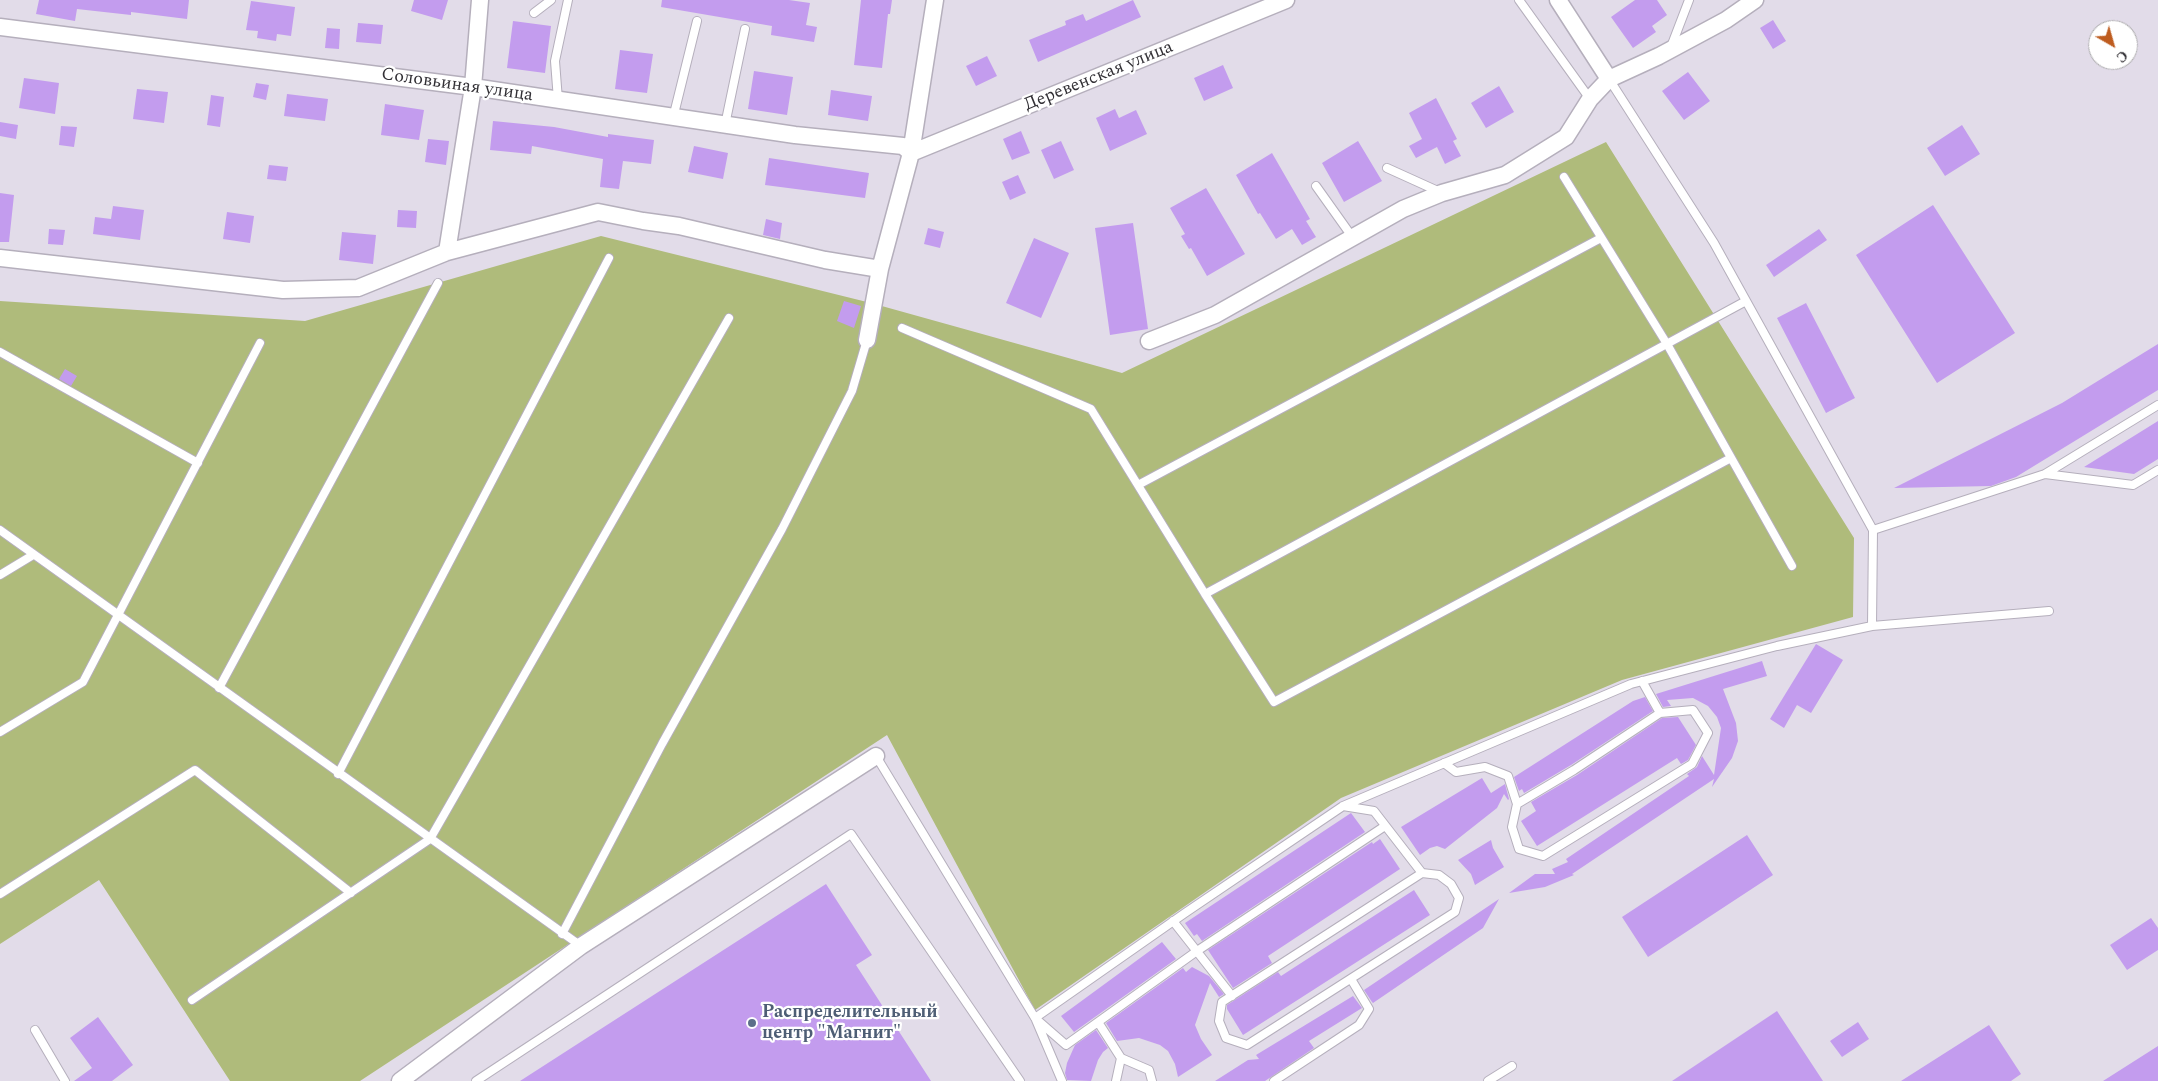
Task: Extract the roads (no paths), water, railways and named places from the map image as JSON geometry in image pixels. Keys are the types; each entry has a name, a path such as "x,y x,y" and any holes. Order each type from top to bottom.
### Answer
{"street":[{"path":"447,252 473,87 480,0"},
{"path":"867,340 880,269 911,153 935,0"},
{"name":"Деревенская улица","path":"911,153 1286,0"},
{"path":"1558,0 1609,79"},
{"path":"1149,341 1215,316 1403,209 1442,192 1505,175 1566,137 1590,99 1609,79 1669,51 1726,20 1755,0"},
{"name":"Соловьиная улица","path":"0,27 473,87 795,135 903,146 911,153"},
{"path":"0,258 283,290 358,288 447,252 598,212 679,226 825,260 880,269"},
{"path":"400,1081 581,946 876,756"}],"lane":[{"path":"534,13 551,0"},
{"path":"558,100 555,61 568,0"},
{"path":"1519,0 1590,99"},
{"path":"1669,51 1689,0"},
{"path":"673,118 697,21"},
{"path":"725,125 745,29"},
{"path":"1609,79 1714,243 1873,530 1872,626"},
{"path":"1387,168 1442,192"},
{"path":"1564,177 1667,344 1792,566"},
{"path":"1316,186 1353,238"},
{"path":"1138,485 1601,238"},
{"path":"338,774 609,258"},
{"path":"219,688 438,283"},
{"path":"1205,594 1746,301"},
{"path":"192,1000 430,839 729,318"},
{"path":"902,328 1091,410 1274,702 1731,458"},
{"path":"562,934 662,744 782,529 852,391 867,340"},
{"path":"0,732 83,682 260,343"},
{"path":"0,352 198,463"},
{"path":"1873,530 2045,474 2158,405"},
{"path":"2045,474 2133,485 2158,470"},
{"path":"0,530 338,774 581,946"},
{"path":"0,575 33,555"},
{"path":"1035,1018 1173,921 1343,806 1631,684 1777,646 1872,626 2049,611"},
{"path":"1642,681 1660,713"},
{"path":"1444,763 1456,772 1485,767 1508,776 1517,804 1512,827 1520,849 1543,856 1692,764 1708,733 1693,710 1660,713 1574,770 1517,804"},
{"path":"876,756 1035,1018 1062,1081"},
{"path":"0,894 195,770 351,893"},
{"path":"1343,806 1374,811 1422,873"},
{"path":"1035,1018 1066,1045 1197,952 1385,826"},
{"path":"476,1081 851,834 1020,1081"},
{"path":"1422,873 1439,875 1451,884 1460,898 1455,912 1247,1045 1226,1038 1219,1021 1222,1002 1422,873"},
{"path":"1173,921 1232,996"},
{"path":"1274,1081 1359,1025 1368,1009 1352,979"},
{"path":"1098,1022 1120,1058 1149,1070 1152,1081"},
{"path":"35,1030 65,1081"},
{"path":"1116,1081 1120,1058"},
{"path":"1488,1081 1512,1066"}],"place":[{"name":"Распределительный центр \"Магнит\"","path":"752,1023"}]}
